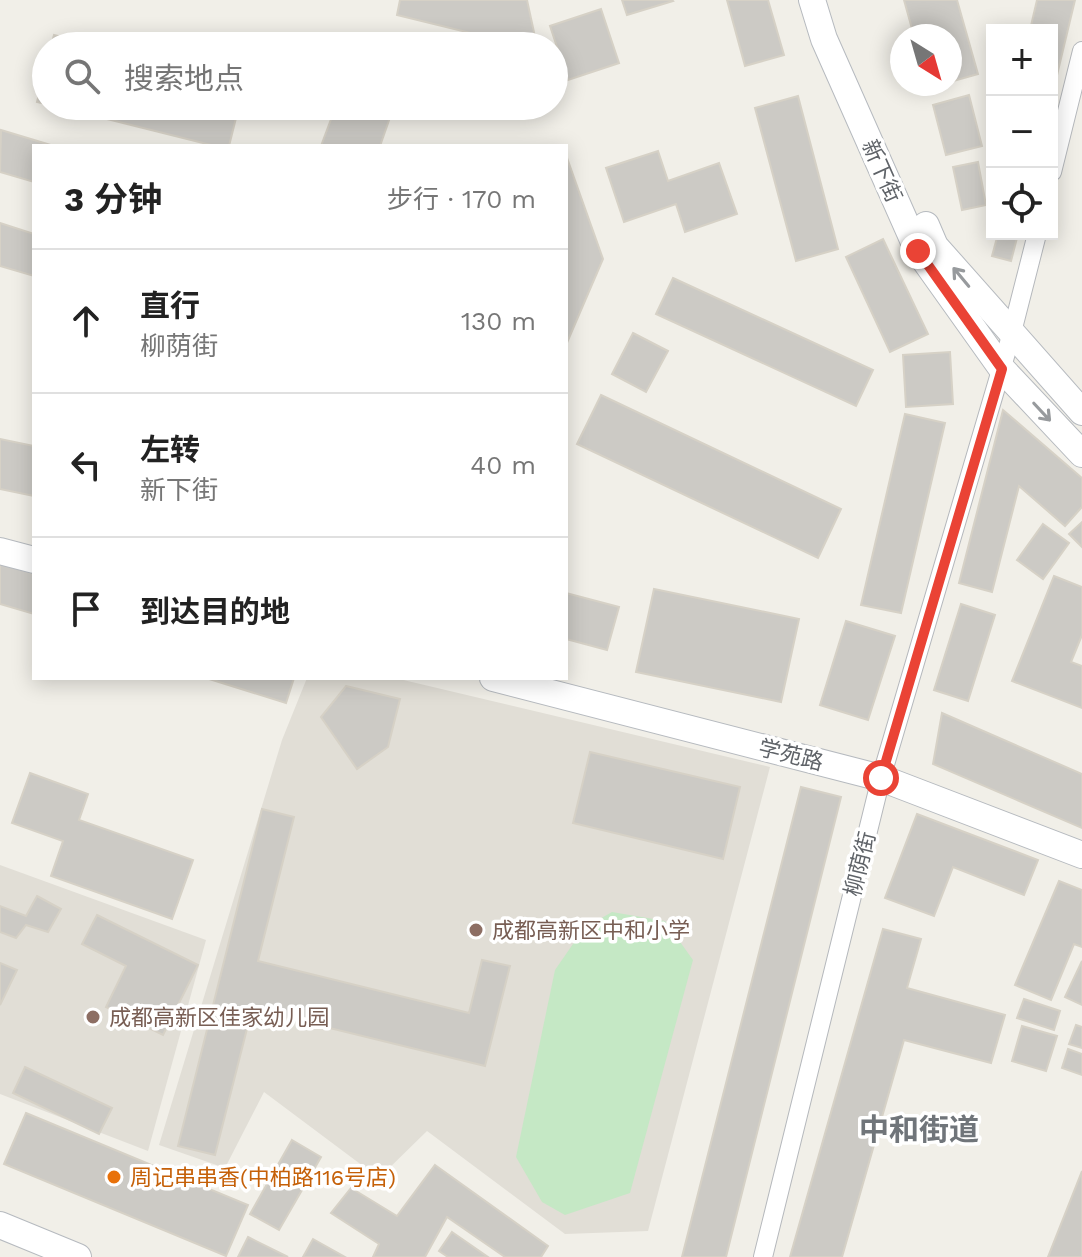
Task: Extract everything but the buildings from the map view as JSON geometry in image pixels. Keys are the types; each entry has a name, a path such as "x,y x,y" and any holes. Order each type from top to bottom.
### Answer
{"main road":[{"name":"新下街","path":"812,0 824,39 918,251 1002,369 1082,454"},
{"name":"新下街","path":"831,0 841,34 935,246 1011,336 1082,412"},
{"path":"0,551 32,559"},
{"name":"学苑路","path":"501,680 881,778 1082,855"},
{"path":"0,1225 78,1257"}],"street":[{"path":"1053,168 1082,51"},
{"name":"柳荫街","path":"763,1257 881,778 1002,369 1035,240"}],"shaded area":[{"name":"成都高新区中和小学","path":"306,680 403,680 770,767 648,1231 565,1234 427,1131 379,1178 264,1092 225,1168 159,1145 282,740"},
{"name":"成都高新区佳家幼儿园","path":"0,865 206,940 148,1151 0,1094"}],"green space":[{"path":"612,912 665,921 693,960 630,1193 565,1215 542,1202 516,1157 555,970 584,928"}],"place":[{"name":"成都高新区中和小学","path":"476,930"},
{"name":"成都高新区佳家幼儿园","path":"93,1017"},
{"name":"周记串串香(中柏路116号店)","path":"114,1177"}],"district":[{"name":"中和街道","path":"919,1129"}],"route":[{"path":"881,778 1002,369 918,251"}]}
